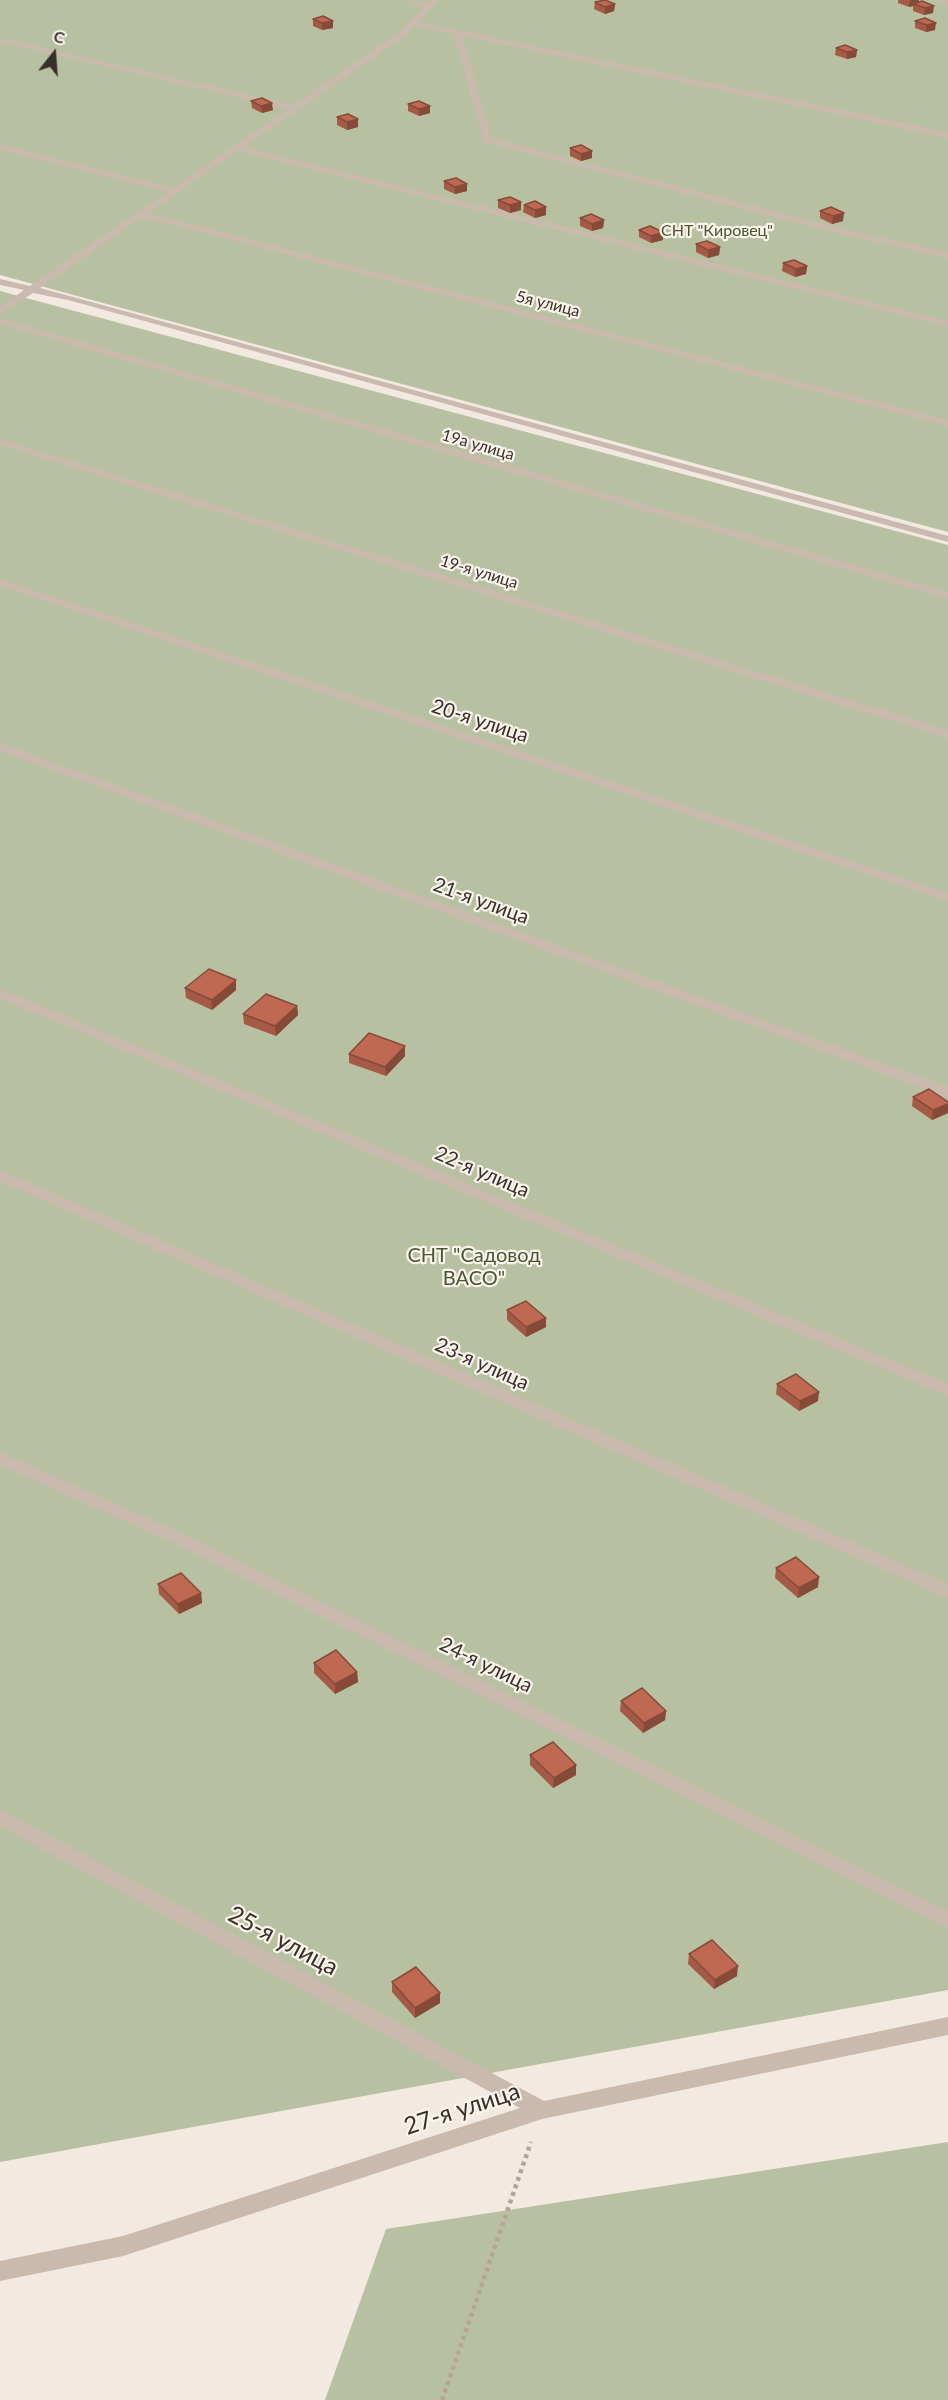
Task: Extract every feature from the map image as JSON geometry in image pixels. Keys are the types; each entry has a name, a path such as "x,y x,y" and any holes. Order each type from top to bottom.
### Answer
{"street":[{"path":"399,0 431,3"},
{"path":"940,0 948,5"},
{"path":"0,311 404,33 431,3"},
{"path":"414,22 948,135"},
{"path":"457,32 487,140 843,232 948,255"},
{"path":"0,40 296,108"},
{"path":"0,147 175,191"},
{"path":"237,148 948,324"},
{"name":"5я улица","path":"141,214 948,423"},
{"path":"0,282 70,298 948,539"},
{"name":"19а улица","path":"0,321 948,596"},
{"name":"19-я улица","path":"0,442 948,734"},
{"name":"20-я улица","path":"0,582 948,897"},
{"name":"21-я улица","path":"0,747 948,1092"},
{"name":"22-я улица","path":"0,993 948,1390"},
{"name":"23-я улица","path":"0,1175 948,1591"},
{"name":"24-я улица","path":"0,1458 180,1539 948,1920"},
{"name":"25-я улица","path":"0,1817 542,2110"},
{"name":"27-я улица","path":"0,2271 123,2246 542,2110 948,2026"}],"path":[{"path":"442,2400 542,2110"}],"green space":[{"name":"СНТ \"Кировец\"","path":"0,0 948,0 948,532 0,275"},
{"name":"СНТ \"Садовод ВАСО\"","path":"0,291 948,545 948,1990 0,2162"},
{"path":"948,2142 948,2400 325,2400 386,2229"}],"building":[{"path":"605,0 615,4 605,7 595,2"},
{"path":"922,1 934,6 925,8 914,4"},
{"path":"323,16 333,21 322,23 313,19"},
{"path":"925,18 936,23 927,25 915,21"},
{"path":"845,45 857,50 847,52 836,48"},
{"path":"262,98 272,103 261,106 251,101"},
{"path":"419,101 430,106 419,109 408,104"},
{"path":"348,114 358,119 347,122 337,117"},
{"path":"581,145 592,151 581,154 570,148"},
{"path":"456,178 467,184 455,187 444,181"},
{"path":"510,197 521,202 510,205 498,200"},
{"path":"535,201 546,207 535,210 524,205"},
{"path":"831,207 844,213 833,216 820,211"},
{"path":"591,214 604,220 592,224 580,218"},
{"path":"650,226 663,232 651,236 639,230"},
{"path":"707,241 720,247 708,250 696,244"},
{"path":"794,260 807,266 796,269 783,263"},
{"path":"209,969 236,980 212,1000 185,988"},
{"path":"266,994 297,1006 275,1026 243,1014"},
{"path":"369,1033 405,1046 385,1067 349,1054"},
{"path":"929,1089 948,1104 933,1110 913,1097"},
{"path":"526,1301 546,1318 526,1327 507,1310"},
{"path":"796,1374 819,1392 800,1401 777,1384"},
{"path":"796,1557 819,1577 799,1588 776,1568"},
{"path":"181,1573 201,1593 178,1604 158,1584"},
{"path":"336,1650 357,1672 335,1684 314,1663"},
{"path":"642,1688 666,1711 644,1723 621,1701"},
{"path":"553,1742 576,1765 554,1778 530,1755"},
{"path":"712,1940 738,1966 715,1980 689,1954"},
{"path":"416,1967 440,1993 415,2008 392,1982"}]}
